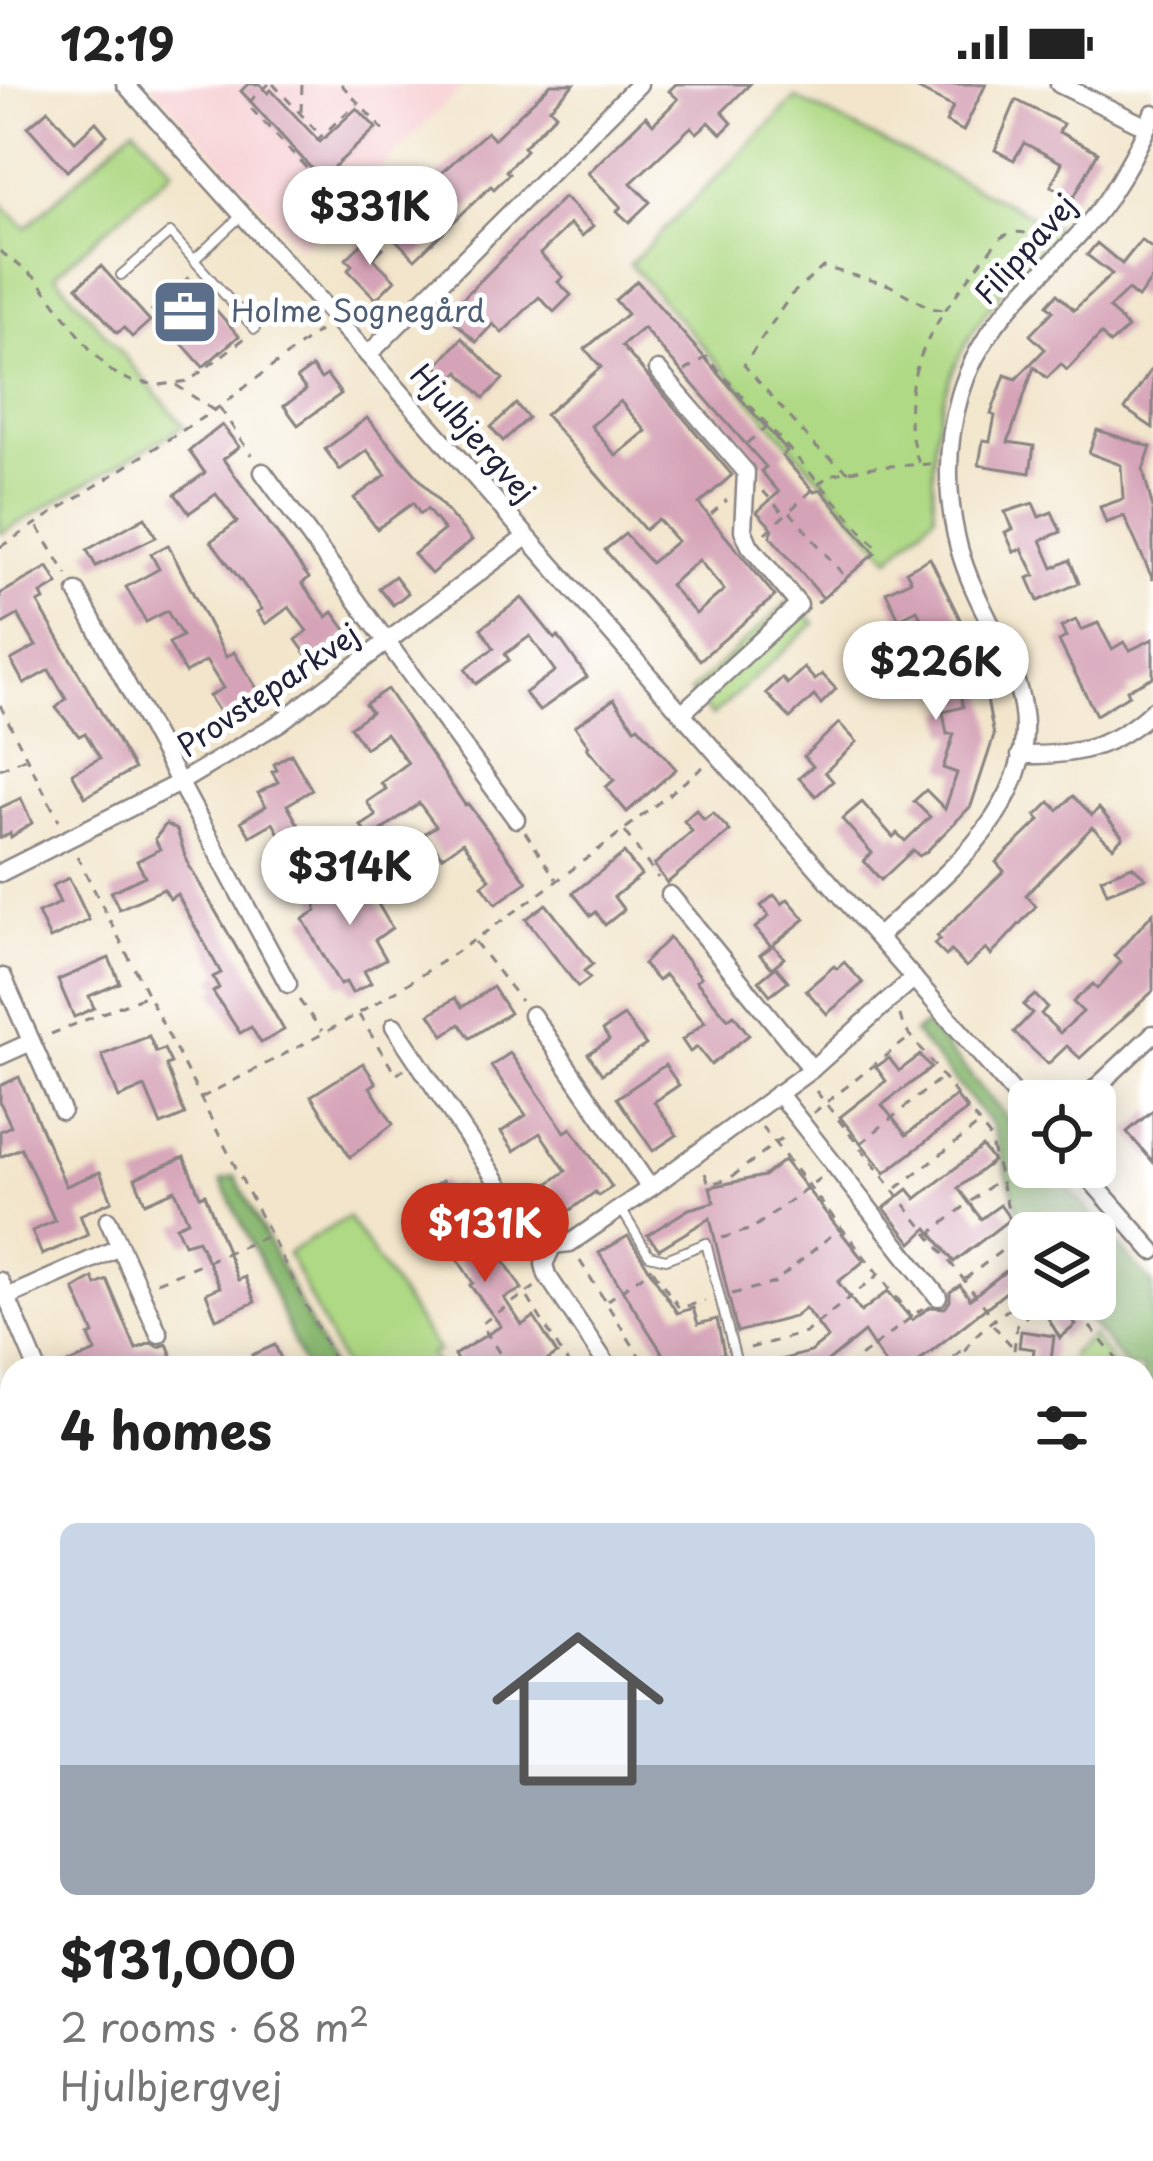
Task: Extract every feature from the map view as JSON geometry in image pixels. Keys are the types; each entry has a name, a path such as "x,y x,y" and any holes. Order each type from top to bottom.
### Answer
{"street":[{"name":"Hjulbjergvej","path":"125,84 878,938 907,984 1008,1087"},
{"path":"368,355 639,84"},
{"path":"1059,84 1150,120"},
{"name":"Filippavej","path":"878,938 981,836 1005,801 1020,755 1018,687 1011,661 960,552 950,505 948,464 960,396 977,350 1007,306 1104,203 1150,120"},
{"path":"664,377 746,472 743,530 750,546 799,605 682,713"},
{"name":"Provsteparkvej","path":"263,472 516,818"},
{"name":"Provsteparkvej","path":"0,873 179,783 279,723 526,537"},
{"name":"Provsteparkvej","path":"76,592 288,984"},
{"path":"1020,755 1077,754 1096,748 1137,726 1153,710"},
{"path":"670,895 812,1078"},
{"path":"3,977 62,1112"},
{"path":"394,1026 534,1237 553,1245 570,1243 778,1094 812,1078 907,984"},
{"path":"534,1028 650,1188"},
{"path":"1104,1080 1153,1034"},
{"path":"0,1056 32,1042"},
{"path":"778,1094 938,1297"},
{"path":"1098,1188 1153,1251"},
{"path":"108,1220 159,1334"},
{"path":"553,1245 544,1264 547,1275 601,1356"},
{"path":"32,1356 3,1289 120,1247"}],"lane":[{"path":"194,260 242,216"},
{"path":"121,274 170,232 255,329"},
{"path":"621,1208 649,1255 666,1258 706,1243 735,1356"}],"path":[{"path":"325,188 247,104 271,84 318,139 358,103"},
{"path":"301,115 302,84"},
{"path":"340,84 384,131"},
{"path":"919,464 909,435 907,402 917,367 945,310 999,239 1010,232 1023,230 1061,249"},
{"path":"0,251 38,279 92,352 131,381 188,382 255,329"},
{"path":"849,472 817,448 744,365 776,313 823,267 889,285 930,308 945,310"},
{"path":"0,547 216,408 335,319"},
{"path":"664,377 707,357 879,550 820,602 799,605"},
{"path":"174,384 216,408 263,472"},
{"path":"732,456 768,425"},
{"path":"750,546 829,476 948,464"},
{"path":"746,472 847,578"},
{"path":"37,525 76,592"},
{"path":"0,705 332,1356"},
{"path":"200,1099 358,1014 474,940 624,831 718,754"},
{"path":"0,769 27,758"},
{"path":"516,818 557,880"},
{"path":"624,831 670,895"},
{"path":"474,940 534,1028"},
{"path":"288,984 323,1033"},
{"path":"907,984 903,1026 981,1123 996,1153 998,1180 1010,1212"},
{"path":"32,1042 149,994"},
{"path":"358,1014 396,1075 416,1059"},
{"path":"858,1145 944,1076"},
{"path":"812,1078 1014,1348"},
{"path":"894,1190 981,1123"},
{"path":"760,1126 912,1317"},
{"path":"706,1243 752,1228 836,1167"},
{"path":"928,1235 998,1180"},
{"path":"649,1255 652,1270 679,1308 774,1283 841,1227"},
{"path":"139,1289 272,1234"},
{"path":"862,1356 1008,1246"},
{"path":"577,1256 640,1356"},
{"path":"606,1302 652,1270"},
{"path":"501,1356 481,1324 526,1296 547,1275"},
{"path":"717,1356 805,1334 878,1275"},
{"path":"526,1296 564,1356"},
{"path":"955,1356 1008,1311"},
{"path":"1013,1356 1017,1324 1022,1320"},
{"path":"1084,1320 1114,1356"},
{"path":"962,1356 967,1346"}],"shaded area":[{"path":"151,84 465,84 301,248"}],"green space":[{"path":"796,98 1060,230 1001,293 960,356 937,427 935,514 890,558 630,264"},
{"path":"134,127 173,170 55,275 184,426 0,534 0,203 26,228"},
{"path":"788,602 815,623 712,716 690,692"},
{"path":"926,1024 1008,1119 1008,1178 992,1125 914,1033"},
{"path":"235,1176 326,1356 299,1356 221,1181"},
{"path":"1011,1188 1068,1188 1089,1212 1018,1212"},
{"path":"348,1217 438,1351 431,1356 338,1356 288,1253"},
{"path":"1116,1243 1153,1285 1153,1356 1118,1356 1088,1320 1116,1320"},
{"path":"1092,1336 1108,1356 1072,1356"}],"building":[{"path":"248,84 260,84 268,93 271,90 320,142 357,108 376,128 321,179 241,91"},
{"path":"551,84 574,84 550,108 556,114 523,147 526,150 506,171 509,174 415,259 391,235 436,188 431,182 487,132 494,139"},
{"path":"676,84 750,84 722,112 732,123 721,134 709,122 697,133 691,127 631,183 650,202 629,222 588,173 646,116 653,124 678,99 669,91"},
{"path":"908,84 986,84 963,131 946,122 953,107"},
{"path":"1016,100 1063,124 1059,132 1098,152 1074,197 1051,186 1062,163 1024,143 1014,160 995,150"},
{"path":"48,110 75,141 96,122 107,135 67,171 28,127"},
{"path":"564,197 593,226 582,236 570,224 540,254 563,277 558,282 571,295 554,312 539,297 502,333 493,324 476,342 447,314"},
{"path":"370,236 383,248 373,258 395,280 376,299 348,270 352,265 346,259"},
{"path":"1141,240 1153,249 1153,277 1138,298 1128,290 1109,308 1128,328 1110,344 1101,334 1067,370 1061,364 1047,378 1034,367 1008,442 1034,446 1030,473 979,465 983,440 990,441 995,416 991,414 1005,375 1016,379 1045,349 1030,335 1053,311 1047,305 1057,294 1074,310 1112,274 1087,255 1097,243 1122,264"},
{"path":"101,266 150,321 132,337 124,328 117,333 77,287"},
{"path":"188,278 239,336 203,367 152,310"},
{"path":"637,281 787,451 782,456 814,492 821,490 875,553 823,598 770,536 773,529 757,512 779,492 761,471 766,467 643,328 622,346 732,475 699,504 775,596 700,660 605,550 625,534 651,563 677,541 658,519 645,530 545,415 601,367 585,349 627,314 615,300","holes":["620,401 646,431 616,456 591,426","699,560 724,590 696,614 670,585"]},
{"path":"462,338 503,379 484,398 459,372 451,380 437,366"},
{"path":"312,367 321,379 327,375 341,394 298,425 284,406 306,390 297,378"},
{"path":"1153,367 1153,428 1125,409"},
{"path":"516,404 528,418 503,441 491,427"},
{"path":"367,418 472,540 431,574 414,554 444,530 427,509 420,514 413,503 377,529 354,498 386,475 367,450 340,470 325,449"},
{"path":"222,425 239,447 223,459 309,578 302,583 327,617 333,612 349,634 312,662 296,640 307,631 289,607 266,624 257,612 262,609 211,541 237,522 216,494 189,513 175,494 205,473 189,451"},
{"path":"1097,430 1151,447 1143,470 1153,509 1153,580 1124,516 1106,523 1100,507 1123,499 1121,465 1089,453"},
{"path":"1033,503 1039,517 1052,512 1061,532 1041,540 1053,568 1070,560 1079,583 1038,601 1028,578 1035,575 1022,549 1014,552 1005,532 1013,529 1005,512"},
{"path":"145,517 156,537 96,566 87,550"},
{"path":"168,545 226,657 234,652 261,695 223,718 209,696 223,688 206,661 185,673 169,643 182,636 167,611 146,622 126,587 159,569 151,554"},
{"path":"930,558 979,658 994,736 971,806 926,852 919,856 913,850 881,880 864,861 872,853 842,819 862,802 893,837 897,833 905,841 930,817 914,801 926,790 945,809 957,773 943,768 954,734 947,734 943,712 963,707 952,658 923,672 914,654 934,644 917,610 899,619 886,592 911,580 906,571"},
{"path":"48,567 58,584 41,594 44,600 38,603 134,769 85,797 72,773 100,758 85,733 79,736 56,708 66,699 49,670 24,684 11,660 36,646 18,615 0,625 0,594"},
{"path":"395,576 408,593 393,605 379,588"},
{"path":"522,598 555,639 558,636 587,677 539,711 525,693 555,671 530,636 505,654 509,660 476,684 465,669 494,648 481,628"},
{"path":"1076,620 1081,630 1098,623 1112,649 1124,642 1130,650 1153,639 1153,677 1127,690 1129,695 1096,715 1059,641 1066,637 1061,627"},
{"path":"804,668 815,680 822,674 836,689 821,704 814,696 790,718 766,693 782,678 787,684"},
{"path":"387,689 465,805 527,882 496,904 482,885 490,879 463,842 442,857 425,833 436,826 419,803 370,839 361,826 376,816 367,802 386,789 381,783 408,763 386,733 365,748 350,727 371,712 365,704"},
{"path":"614,699 676,769 627,812 606,787 614,780 575,726"},
{"path":"839,723 857,742 825,772 833,781 816,796 799,778 813,766 804,756"},
{"path":"291,754 312,790 287,805 317,857 279,878 268,858 287,848 273,823 250,836 241,821 266,806 258,793 278,782 272,772 277,770 274,764"},
{"path":"1073,796 1092,815 1099,808 1123,837 1113,847 1092,827 1026,895 1036,906 991,955 986,949 966,967 951,951 946,956 934,944 940,939 937,936 1004,871 996,862 1040,820 1036,816 1050,802 1058,810"},
{"path":"21,798 32,823 11,837 10,833 0,838 0,808"},
{"path":"696,810 704,820 713,813 730,831 667,883 654,865 692,831 684,821"},
{"path":"166,824 177,830 187,862 284,1030 261,1043 251,1027 240,1033 213,992 219,988 213,977 221,973 177,894 170,899 164,889 119,909 111,892 145,876 137,861 160,849 155,839"},
{"path":"624,853 641,875 614,897 624,910 605,925 573,893"},
{"path":"370,865 386,891 374,897 392,928 375,940 386,959 364,971 371,983 352,993 346,982 340,985 303,919 316,911 315,898"},
{"path":"1132,866 1146,878 1107,893 1101,878"},
{"path":"69,878 89,920 50,939 38,913 60,903 52,886"},
{"path":"774,895 782,904 788,899 805,919 773,945 784,958 772,968 760,955 771,947 755,928 769,916 761,906"},
{"path":"546,904 593,964 584,971 590,978 578,987 526,919"},
{"path":"1153,913 1153,991 1080,1058 1067,1046 1048,1064 1014,1032 1032,1013 1023,1005 1035,995 1047,1007 1041,1014 1060,1033 1083,1012 1073,1002 1093,984 1097,989 1121,962 1114,956"},
{"path":"669,938 701,977 696,981 728,1019 734,1015 749,1035 711,1065 697,1047 690,1052 682,1040 705,1022 665,975 658,981 643,964"},
{"path":"109,958 120,983 89,996 94,1008 74,1017 58,980"},
{"path":"844,962 863,983 827,1014 806,990"},
{"path":"776,967 788,981 770,995 759,981"},
{"path":"493,987 510,1013 470,1038 460,1024 444,1035 430,1014 455,998 462,1007"},
{"path":"624,1016 646,1045 602,1074 588,1054 609,1040 603,1030"},
{"path":"149,1036 156,1052 164,1049 171,1063 166,1065 185,1115 161,1125 145,1087 119,1098 102,1055"},
{"path":"510,1053 565,1132 571,1128 612,1187 598,1196 595,1192 569,1211 549,1183 566,1171 540,1133 514,1151 501,1132 526,1115 491,1066"},
{"path":"920,1055 931,1068 882,1105 906,1135 956,1096 967,1110 885,1173 840,1117 886,1081 876,1067 889,1058 899,1071"},
{"path":"363,1063 376,1083 370,1087 393,1124 350,1157 311,1096"},
{"path":"665,1065 679,1085 654,1102 677,1135 653,1151 617,1098"},
{"path":"19,1077 66,1186 100,1172 112,1201 80,1215 88,1235 42,1255 32,1231 55,1221 21,1148 0,1157 0,1131 11,1126 0,1102 0,1086"},
{"path":"1153,1110 1153,1162 1127,1132"},
{"path":"982,1147 993,1161 958,1188 981,1219 1000,1205 1008,1221 954,1262 928,1228 912,1243 884,1208 908,1189 916,1199"},
{"path":"184,1157 200,1196 205,1194 238,1280 245,1277 255,1302 216,1319 206,1293 220,1287 198,1240 184,1244 176,1226 188,1221 175,1190 145,1203 135,1178"},
{"path":"784,1160 864,1261 838,1282 861,1312 888,1291 912,1320 930,1307 945,1308 950,1292 960,1285 970,1299 1008,1269 1008,1291 925,1356 880,1356 864,1332 835,1356 795,1356 828,1338 805,1308 794,1317 737,1332 710,1218 659,1249 647,1235 689,1209 714,1202 710,1187 764,1176"},
{"path":"442,1181 448,1190 456,1185 522,1289 504,1298 522,1325 534,1317 557,1354 455,1356 501,1326 470,1285 442,1235 431,1230 412,1201"},
{"path":"628,1236 677,1313 693,1308 698,1324 717,1319 725,1356 664,1356 599,1253"},
{"path":"93,1278 96,1285 107,1280 136,1349 167,1344 172,1356 86,1356 96,1352 89,1336 94,1334 74,1289"},
{"path":"1049,1320 1072,1320 1076,1325 1060,1338"},
{"path":"1021,1331 1054,1336 1052,1356 1033,1356 1034,1349 1019,1347"},
{"path":"275,1345 280,1356 252,1356"}],"place":[{"name":"Holme Sognegård","path":"185,312"}]}
